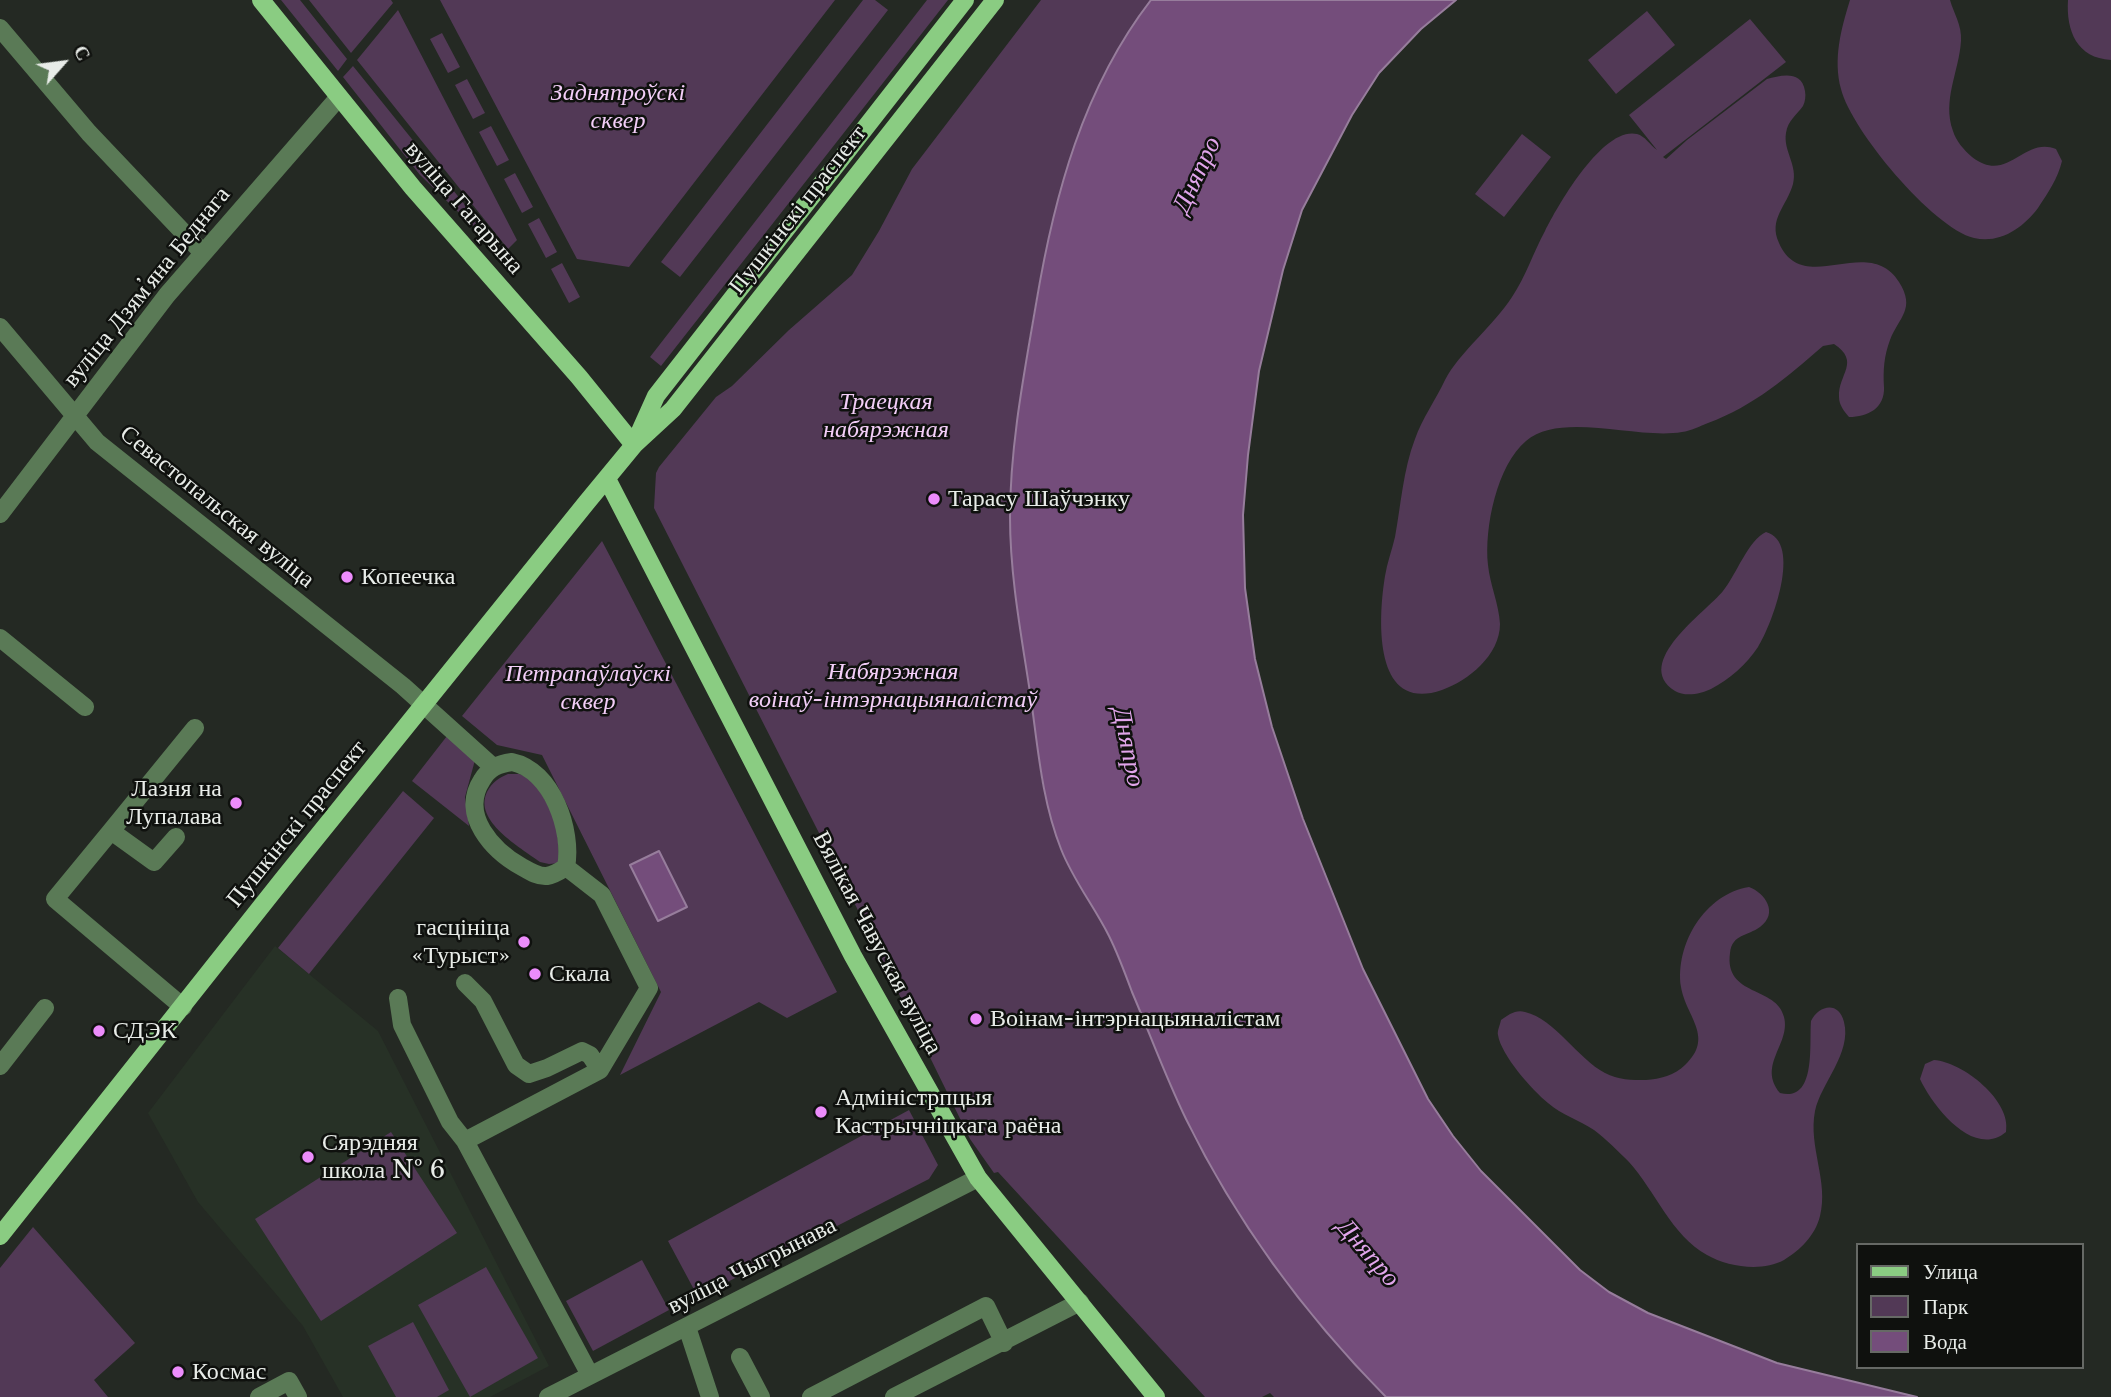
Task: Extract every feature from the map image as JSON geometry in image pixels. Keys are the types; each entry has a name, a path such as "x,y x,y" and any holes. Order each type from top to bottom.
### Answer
{"main road":[{"name":"вуліца Гагарына","path":"261,0 413,188 579,377 634,445"},
{"name":"Пушкінскі праспект","path":"634,445 656,397 965,0"},
{"name":"Пушкінскі праспект","path":"0,1236 283,879 634,445 673,409 995,0"},
{"name":"Вялікая Чавуская вуліца","path":"607,479 853,956 978,1178 1156,1397"}],"street":[{"path":"0,28 89,133 202,253"},
{"name":"вуліца Дзямʼяна Беднага","path":"0,514 202,253 339,97"},
{"name":"Севастопальская вуліца","path":"0,327 97,442 425,705 493,767"},
{"path":"0,638 85,707"},
{"path":"183,1007 55,899 195,728"},
{"path":"512,762 521,764 532,770 545,784 566,832 566,867 556,874 544,876 531,872 504,856 483,832 474,809 475,796 478,786 493,767 512,762"},
{"path":"111,831 154,862 176,837"},
{"path":"465,1141 600,1070 649,988 602,895 566,867"},
{"path":"465,983 483,1001 516,1065 529,1074 582,1051 595,1060 600,1070"},
{"path":"398,998 402,1025 450,1122 465,1141 590,1375"},
{"path":"0,1066 45,1008"},
{"name":"вуліца Чыгрынава","path":"548,1397 978,1178"},
{"path":"894,1397 1080,1302"},
{"path":"811,1397 986,1306 1004,1343"},
{"path":"687,1327 710,1397"},
{"path":"740,1357 761,1397"},
{"path":"259,1397 289,1381 298,1397"}],"shaded area":[{"name":"Сярэдняя школа № 6","path":"275,946 378,1031 549,1366 490,1397 343,1397 303,1326 198,1202 148,1113"}],"green space":[{"path":"281,0 300,0 347,59 338,71"},
{"path":"309,0 391,0 393,3 351,53"},
{"name":"Задняпроўскі сквер","path":"440,0 835,0 629,267 577,259"},
{"path":"863,0 875,0 888,10 680,277 661,262"},
{"path":"927,0 948,0 661,366 650,357"},
{"name":"Набярэжная воінаў-інтэрнацыяналістаў","path":"1041,0 1151,0 1123,40 1101,83 1066,172 1043,266 1017,420 1011,480 1011,550 1042,782 1067,862 1109,937 1176,1096 1227,1194 1274,1266 1300,1300 1386,1397 1274,1397 1270,1393 1262,1397 1205,1397 998,1172 994,1173 970,1139 849,892 654,508 656,473 659,467 716,397 732,386 789,330 852,275 912,169"},
{"path":"1850,0 1950,0 1961,35 1949,108 1950,120 1958,142 1972,157 1985,164 1996,166 2044,147 2056,149 2062,161 2042,202 2018,228 1993,239 1974,238 1957,230 1917,197 1877,152 1848,107 1839,78 1839,44"},
{"path":"2068,0 2111,0 2111,60 2090,54 2076,41 2069,22"},
{"path":"398,10 517,240 508,249 357,60"},
{"path":"1647,11 1675,45 1616,94 1588,60"},
{"path":"1750,19 1786,62 1663,157 1666,159 1767,79 1790,76 1800,80 1805,91 1804,103 1790,121 1786,133 1794,171 1793,184 1777,220 1776,234 1790,258 1804,265 1819,267 1871,263 1886,269 1899,282 1904,291 1906,306 1886,352 1882,401 1869,413 1849,417 1839,397 1846,357 1834,344 1823,346 1783,380 1740,408 1689,431 1644,433 1579,427 1541,432 1526,441 1507,465 1491,516 1488,565 1500,624 1495,646 1481,665 1452,686 1419,694 1403,688 1392,676 1385,658 1381,615 1386,571 1408,463 1425,417 1451,370 1512,297 1551,219 1596,154 1624,135 1637,134 1657,150 1629,115"},
{"path":"442,33 460,67 448,73 430,39"},
{"path":"353,66 486,231 482,235 420,175 343,77"},
{"path":"467,79 485,113 473,119 455,85"},
{"path":"491,126 509,160 497,166 479,132"},
{"path":"1522,134 1551,157 1504,217 1475,194"},
{"path":"515,173 533,207 522,213 504,179"},
{"path":"539,218 557,252 546,258 528,224"},
{"path":"562,263 580,297 569,303 551,269"},
{"path":"1766,532 1777,539 1782,551 1783,567 1776,604 1758,647 1737,671 1711,689 1693,694 1675,691 1664,679 1662,666 1667,652 1676,638 1723,591 1748,550"},
{"name":"Петрапаўлаўскі сквер","path":"602,541 837,992 787,1018 759,1002 620,1075 661,992 542,755 497,745 462,716"},
{"path":"447,736 475,760 465,797 469,826 412,781"},
{"path":"508,774 528,777 539,789 556,820 560,863 540,862 492,823 484,803 487,792 496,781"},
{"path":"403,791 434,818 309,974 278,948"},
{"path":"1749,887 1765,899 1769,916 1760,927 1734,942 1730,953 1730,967 1735,977 1743,984 1772,1000 1784,1017 1785,1027 1772,1073 1780,1093 1792,1094 1800,1089 1806,1080 1811,1021 1819,1011 1833,1008 1838,1011 1844,1022 1845,1034 1840,1056 1815,1111 1814,1138 1822,1190 1818,1223 1806,1242 1790,1256 1775,1264 1756,1267 1725,1263 1694,1246 1674,1225 1639,1174 1621,1154 1594,1130 1553,1107 1534,1090 1511,1062 1500,1043 1498,1033 1501,1020 1512,1013 1522,1011 1546,1023 1585,1059 1610,1075 1646,1080 1677,1071 1694,1055 1698,1045 1696,1027 1681,987 1680,971 1688,938 1707,910 1733,892"},
{"path":"1934,1060 1946,1062 1971,1075 1994,1096 2006,1120 2006,1132 1994,1139 1981,1139 1968,1134 1944,1115 1920,1079 1925,1064"},
{"path":"909,1110 938,1165 929,1179 698,1297 668,1241"},
{"path":"391,1132 457,1233 321,1321 255,1219"},
{"path":"33,1227 135,1343 94,1380 108,1397 0,1397 0,1268"},
{"path":"642,1260 669,1310 593,1351 566,1301"},
{"path":"486,1267 538,1358 470,1397 418,1305"},
{"path":"413,1322 449,1390 437,1397 396,1397 368,1346"}],"water":[{"name":"Дняпро","path":"1151,0 1456,0 1421,29 1379,73 1352,115 1302,210 1283,270 1259,371 1243,515 1245,588 1255,659 1272,727 1303,819 1363,969 1428,1099 1481,1171 1580,1270 1609,1292 1648,1313 1777,1363 1917,1397 1386,1397 1328,1334 1275,1266 1227,1195 1206,1157 1172,1088 1112,943 1071,871 1055,831 1045,794 1012,563 1012,464 1018,410 1052,223 1062,184 1089,106 1127,34"},
{"path":"659,851 687,907 658,921 630,865"}],"place":[{"name":"Тарасу Шаўчэнку","path":"934,499"},
{"name":"Копеечка","path":"347,577"},
{"name":"Лазня на Лупалава","path":"236,803"},
{"name":"гасцініца «Турыст»","path":"524,942"},
{"name":"Скала","path":"535,974"},
{"name":"Воінам-інтэрнацыяналістам","path":"976,1019"},
{"name":"СДЭК","path":"99,1031"},
{"name":"Адміністрпцыя Кастрычніцкага раёна","path":"821,1112"},
{"name":"Сярэдняя школа № 6","path":"308,1157"},
{"name":"Космас","path":"178,1372"}],"park label":[{"name":"Траецкая набярэжная","path":"886,416"}]}
